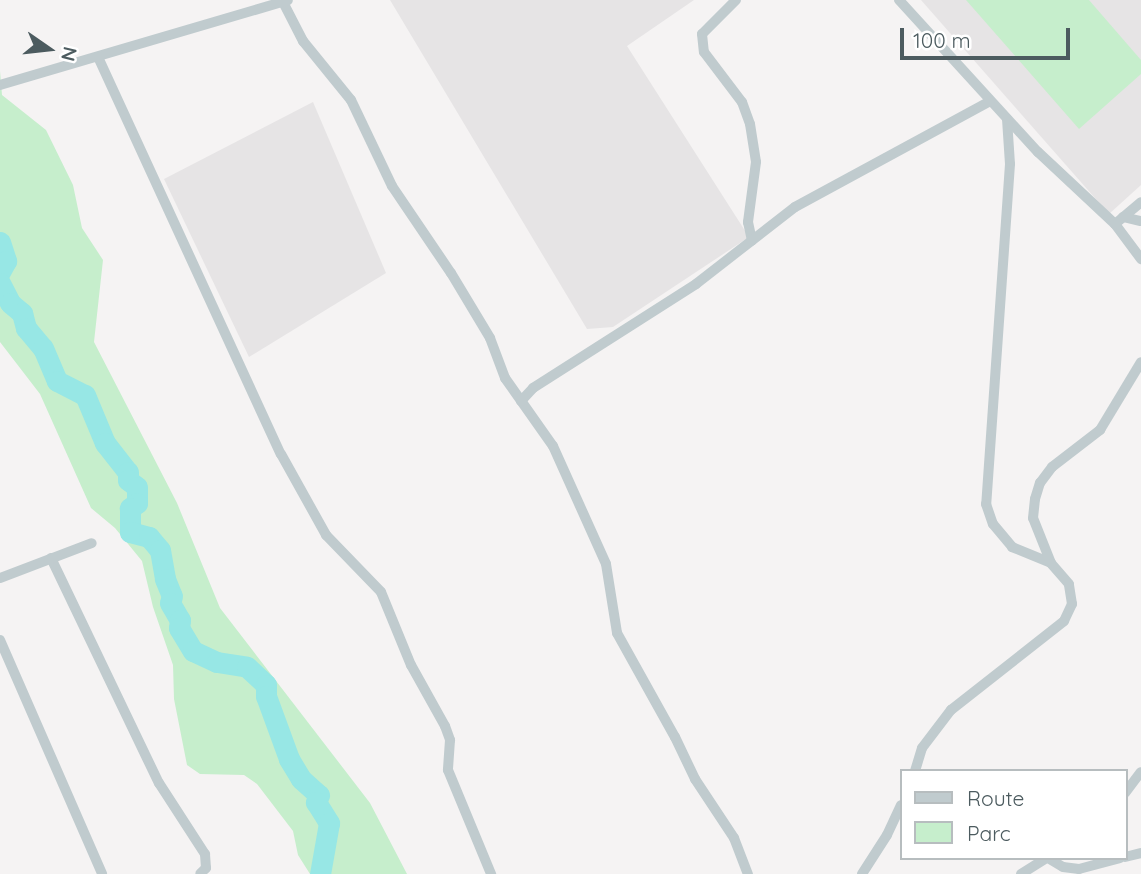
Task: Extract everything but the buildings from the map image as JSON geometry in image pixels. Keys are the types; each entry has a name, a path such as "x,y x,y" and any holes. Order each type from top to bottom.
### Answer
{"street":[{"path":"737,0 702,34 704,52 742,102 752,133 756,162 748,222 752,241"},
{"path":"898,0 1007,119 1119,220 1141,259"},
{"path":"0,85 286,2 303,41 351,100 392,187 464,294 490,338 505,378 553,446 606,564 617,632 695,779 734,838 748,874"},
{"path":"98,57 281,454 326,535 382,592 411,665 445,726 450,740 448,770 491,874"},
{"path":"521,401 533,388 696,284 795,207 990,101"},
{"path":"1007,119 1010,164 986,505 993,524 1012,547 1051,563"},
{"path":"1119,220 1141,202"},
{"path":"1119,220 1141,222"},
{"path":"916,769 922,748 951,710 1064,621 1072,604 1069,584 1051,563 1032,518 1040,483 1052,467 1100,430 1141,362"},
{"path":"0,578 92,543"},
{"path":"51,558 159,783 205,854 206,868 200,874"},
{"path":"0,640 102,874"},
{"path":"1127,790 1141,772"},
{"path":"862,874 887,835 900,807"},
{"path":"1021,874 1045,860"},
{"path":"1051,860 1063,867 1079,869 1113,860"}],"shaded area":[{"path":"390,0 694,0 627,46 749,237 613,327 587,329"},
{"path":"921,0 1141,0 1141,185 1109,214"},
{"path":"313,102 386,273 249,357 164,179"}],"green space":[{"path":"966,0 1089,0 1141,60 1141,74 1079,129"},
{"path":"0,71 2,95 46,130 73,185 82,228 103,260 94,342 177,503 220,608 370,803 407,874 310,874 298,855 293,831 257,784 244,775 200,774 187,765 174,699 173,665 153,607 142,561 115,528 91,508 40,394 0,342"}],"waterway":[{"path":"0,242 6,261 0,272"},
{"path":"0,283 10,303 22,313 26,328 43,348 57,381 85,395 105,443 128,472 128,480 137,487 137,503 130,508 130,532 149,537 160,550 165,579 172,596 170,603 180,620 179,628 193,651 217,662 247,667 266,685 266,696 289,759 301,779 319,795 316,802 329,823 320,874"}]}
